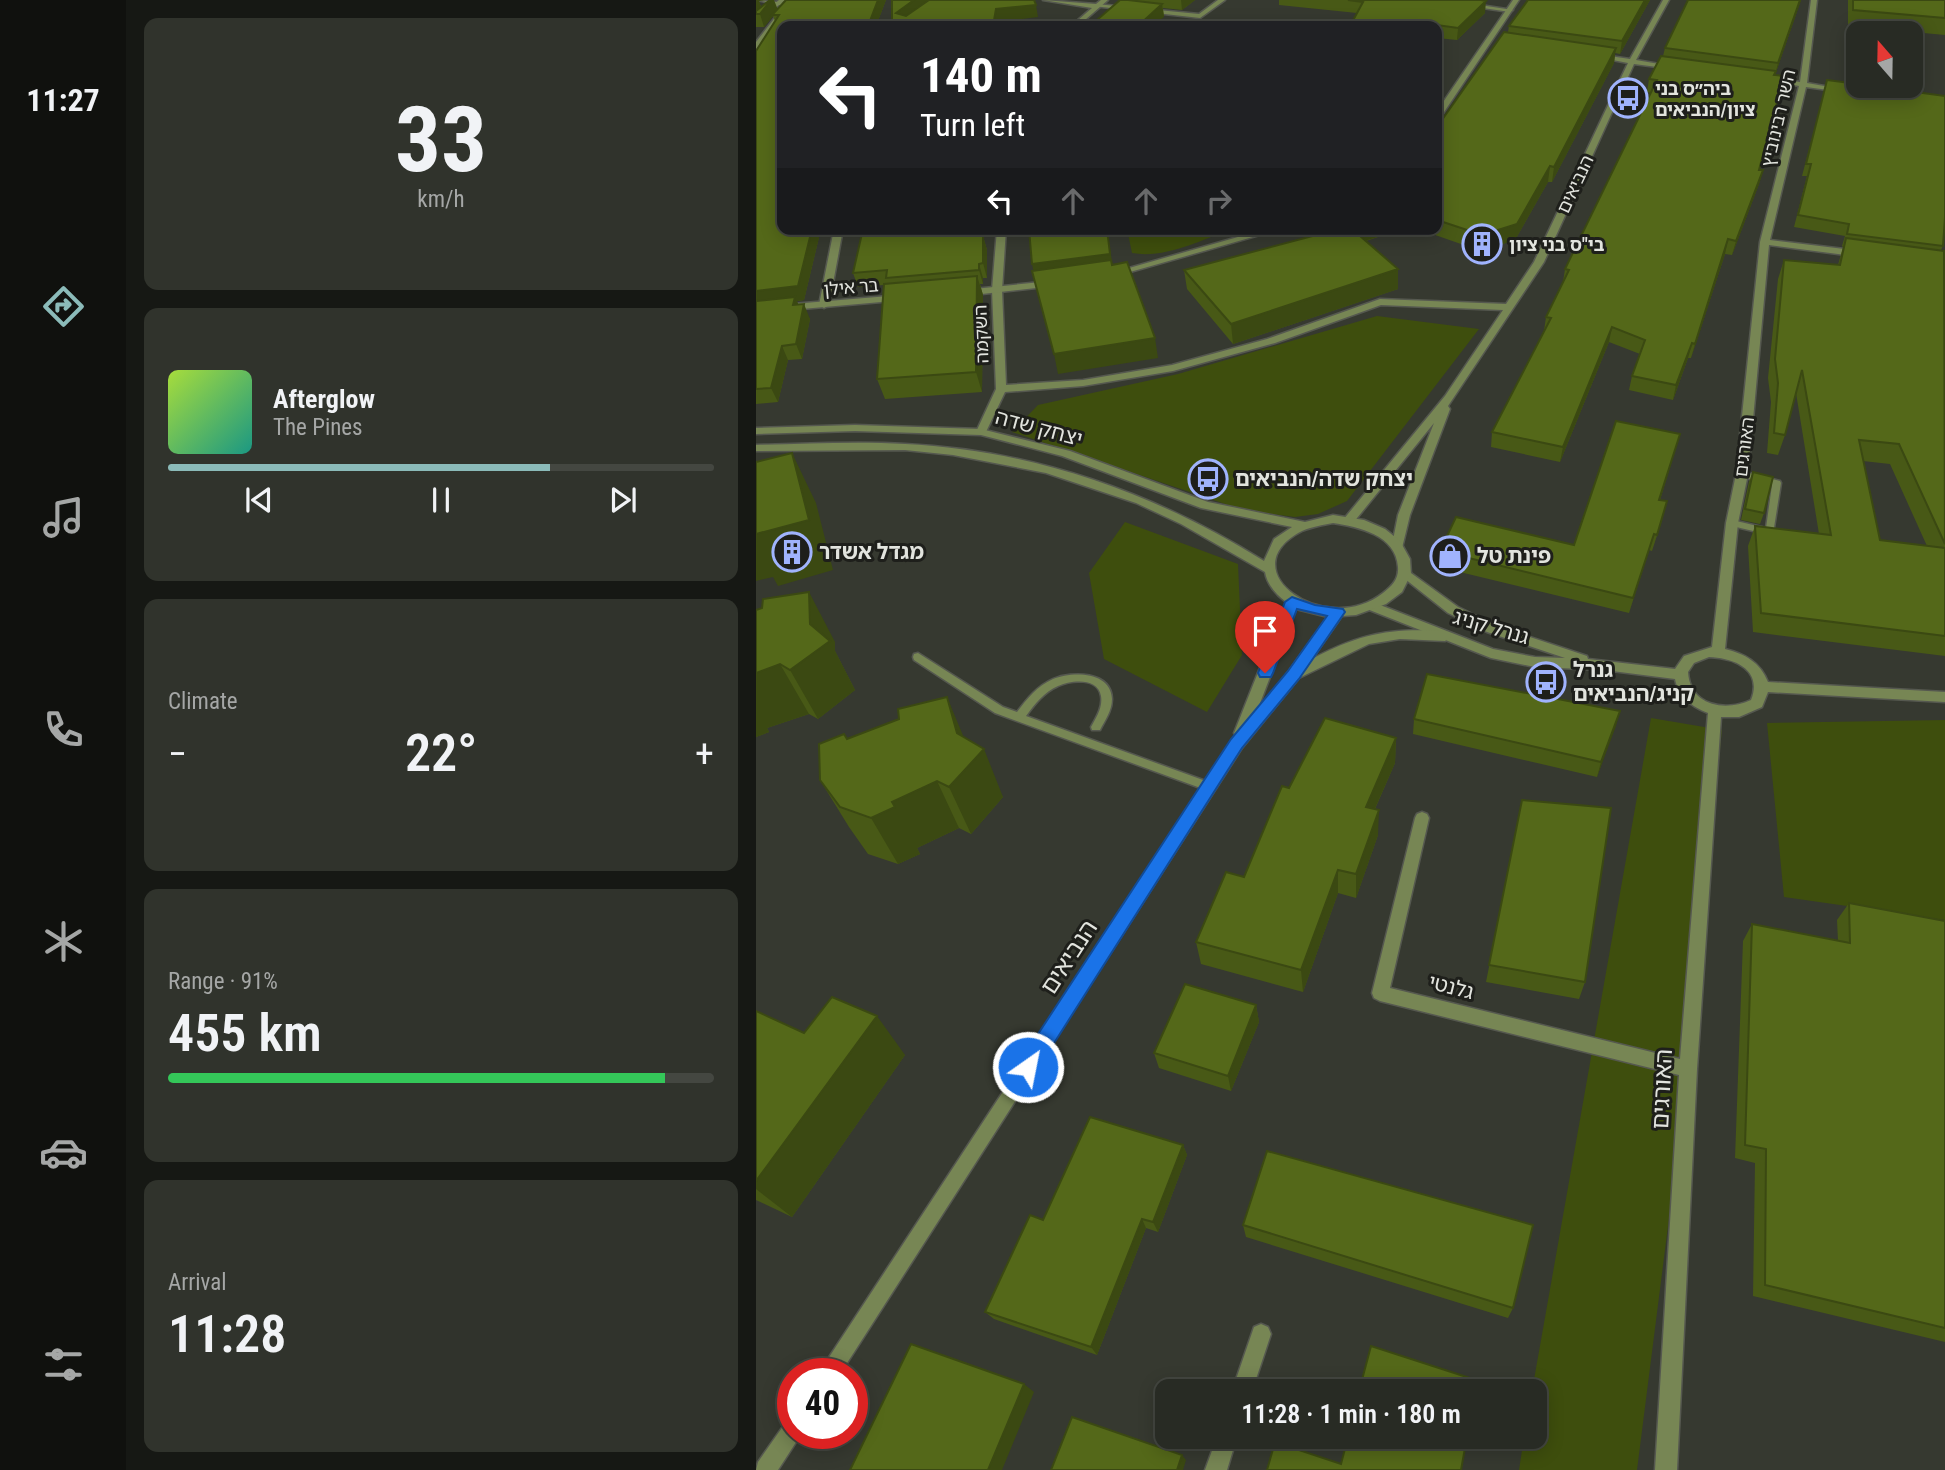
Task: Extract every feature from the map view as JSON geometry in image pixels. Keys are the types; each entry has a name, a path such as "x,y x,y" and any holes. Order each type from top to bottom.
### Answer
{"street":[{"path":"758,5 797,0"},
{"path":"1046,0 1200,16 1222,0"},
{"path":"1080,21 1105,0"},
{"path":"1431,0 1510,10"},
{"path":"1442,109 1516,0"},
{"name":"הנביאים","path":"1349,520 1450,398 1539,262 1632,61 1667,0"},
{"name":"השר רבינוביץ","path":"1765,242 1803,84 1814,0"},
{"path":"756,47 776,2"},
{"path":"1490,41 1503,43"},
{"path":"1580,54 1685,68"},
{"path":"1751,77 1846,89"},
{"path":"824,305 838,235"},
{"name":"השקמה","path":"981,432 1001,389 997,290 1002,235"},
{"path":"1105,275 1255,235"},
{"path":"1765,242 1876,256"},
{"name":"האורגים","path":"1718,652 1732,523 1742,474 1765,242"},
{"path":"957,293 1065,282"},
{"name":"בר אילן","path":"756,310 917,297"},
{"path":"1001,389 1083,383 1173,368 1271,341 1380,302 1509,307"},
{"name":"הנביאים","path":"1398,545 1404,515 1450,398"},
{"name":"יצחק שדה","path":"756,431 855,428 981,432 1066,453 1205,505 1302,526"},
{"name":"יצחק שדה","path":"756,449 906,447 1002,460 1109,488 1228,542 1268,569"},
{"path":"1349,520 1377,528 1398,545 1404,558 1404,572 1398,585 1387,597 1371,606 1338,612 1313,610 1292,602 1279,592 1268,569 1276,544 1302,526 1317,521 1349,520"},
{"name":"גנרל קניג","path":"1404,572 1453,610 1492,629 1604,665"},
{"name":"הנביאים","path":"1237,744 1292,602"},
{"name":"גנרל קניג","path":"1371,606 1491,653 1535,662 1604,665 1679,675"},
{"name":"הנביאים","path":"838,1358 1237,744 1294,675 1338,612"},
{"path":"1294,675 1359,640 1402,633 1445,636"},
{"path":"1718,652 1749,663 1756,670 1763,687 1762,695 1749,708 1739,712 1715,711 1693,700 1685,692 1679,675 1691,657 1718,652"},
{"path":"1763,687 1945,697"},
{"name":"האורגים","path":"1666,1470 1688,1069 1715,711"},
{"name":"גלנטי","path":"1422,818 1380,993 1688,1069"},
{"path":"1246,1379 1261,1334"},
{"path":"766,1470 780,1449"},
{"path":"1216,1470 1223,1449"}],"lane":[{"path":"757,20 776,2"},
{"path":"1732,523 1770,532 1777,483 1742,474"},
{"path":"918,657 999,710 1210,787"},
{"path":"1018,718 1044,689 1080,677 1100,683 1107,693 1108,710 1096,727"}],"green space":[{"path":"1128,235 1216,235 1170,251 1132,253"},
{"path":"1377,316 1479,329 1347,501 1318,514 1295,517 1243,510 1012,432 1038,405 1178,374"},
{"path":"1125,522 1238,564 1242,655 1207,712 1104,659 1089,573"},
{"path":"1651,718 1722,730 1688,1069 1637,1470 1519,1470 1522,1449 1547,1449 1547,1379 1534,1379"},
{"path":"1945,720 1945,920 1784,897 1767,723"}],"building":[{"path":"770,0 760,14 756,14 756,11"},
{"path":"786,0 878,0 870,21 777,21 777,235 811,235 798,286 756,291 756,51 779,15 772,15"},
{"path":"892,0 914,0 896,13 906,16 929,0 1034,0 1036,5 996,9 994,21 892,21"},
{"path":"1120,0 1162,4 1143,21 1096,21"},
{"path":"1348,0 1486,1 1458,28 1442,26 1442,21 1353,21 1363,2"},
{"path":"1528,0 1645,0 1622,41 1509,26"},
{"path":"1688,0 1800,0 1778,63 1665,48"},
{"path":"1853,0 1945,0 1945,18 1853,10"},
{"path":"1504,32 1616,48 1554,167 1550,166 1517,224 1482,235 1442,222 1442,120"},
{"path":"1661,56 1776,71 1774,75 1784,76 1759,170 1763,170 1736,241 1728,239 1695,344 1692,343 1676,385 1632,376 1645,340 1612,327 1563,447 1492,432 1551,318 1546,317 1569,270 1565,269 1657,80 1649,79"},
{"path":"1827,80 1846,82 1846,98 1923,98 1923,93 1945,96 1943,246 1847,234 1849,224 1798,215 1811,164 1806,164"},
{"path":"862,235 983,236 983,263 979,264 979,270 886,278 887,270 853,273"},
{"path":"1030,235 1108,235 1110,254 1032,264"},
{"path":"1316,235 1359,235 1398,269 1231,324 1184,270"},
{"path":"1846,238 1944,251 1945,544 1899,444 1859,440 1880,540 1945,548 1945,636 1761,613 1755,526 1831,535 1802,370 1785,435 1774,433 1778,383 1775,359 1784,260 1840,265"},
{"path":"1111,260 1112,265 1127,262 1155,338 1054,354 1032,271"},
{"path":"977,276 976,372 877,379 884,284"},
{"path":"795,297 793,305 804,304 796,344 782,346 771,388 756,389 756,301"},
{"path":"1616,421 1680,434 1659,500 1667,501 1633,598 1440,551 1456,517 1574,545"},
{"path":"792,453 809,520 756,534 756,462"},
{"path":"1753,472 1773,477 1764,513 1745,509"},
{"path":"809,592 810,624 830,641 790,670 780,664 756,673 756,610 762,608 763,599"},
{"path":"1427,674 1620,711 1601,762 1414,719"},
{"path":"947,697 957,733 984,749 949,787 937,781 892,802 895,807 871,818 840,807 820,780 819,744 844,734 847,739 899,719 898,709"},
{"path":"1325,718 1396,738 1366,807 1379,810 1356,874 1338,870 1301,970 1196,942 1226,872 1244,877 1282,786 1289,788"},
{"path":"1522,800 1611,808 1585,982 1489,965"},
{"path":"1849,903 1945,921 1945,1328 1765,1285 1766,1149 1745,1145 1752,924 1850,943"},
{"path":"1185,984 1256,1005 1228,1076 1154,1053"},
{"path":"832,997 877,1016 756,1181 756,1011 804,1033"},
{"path":"1090,1117 1183,1145 1153,1222 1142,1219 1091,1347 985,1312 1030,1215 1043,1220"},
{"path":"1267,1151 1533,1225 1513,1308 1243,1225"},
{"path":"911,1344 1024,1384 988,1470 850,1470 860,1449 868,1449 868,1433"},
{"path":"1371,1346 1473,1379 1362,1379"},
{"path":"1072,1417 1155,1446 1155,1449 1182,1455 1177,1470 1051,1470"},
{"path":"1273,1449 1296,1449 1341,1464 1345,1449 1465,1449 1461,1470 1267,1470"}],"place":[{"name":"ביה״ס בני ציון/הנביאים","path":"1628,98"},
{"name":"בי\"ס בני ציון","path":"1482,244"},
{"name":"יצחק שדה/הנביאים","path":"1208,479"},
{"name":"מגדל אשדר","path":"792,552"},
{"name":"פינת טל","path":"1450,556"},
{"name":"גנרל קניג/הנביאים","path":"1546,682"}],"route":[{"path":"1028,1067 1237,744 1294,675 1338,612 1313,610 1292,602 1265,673"}]}
